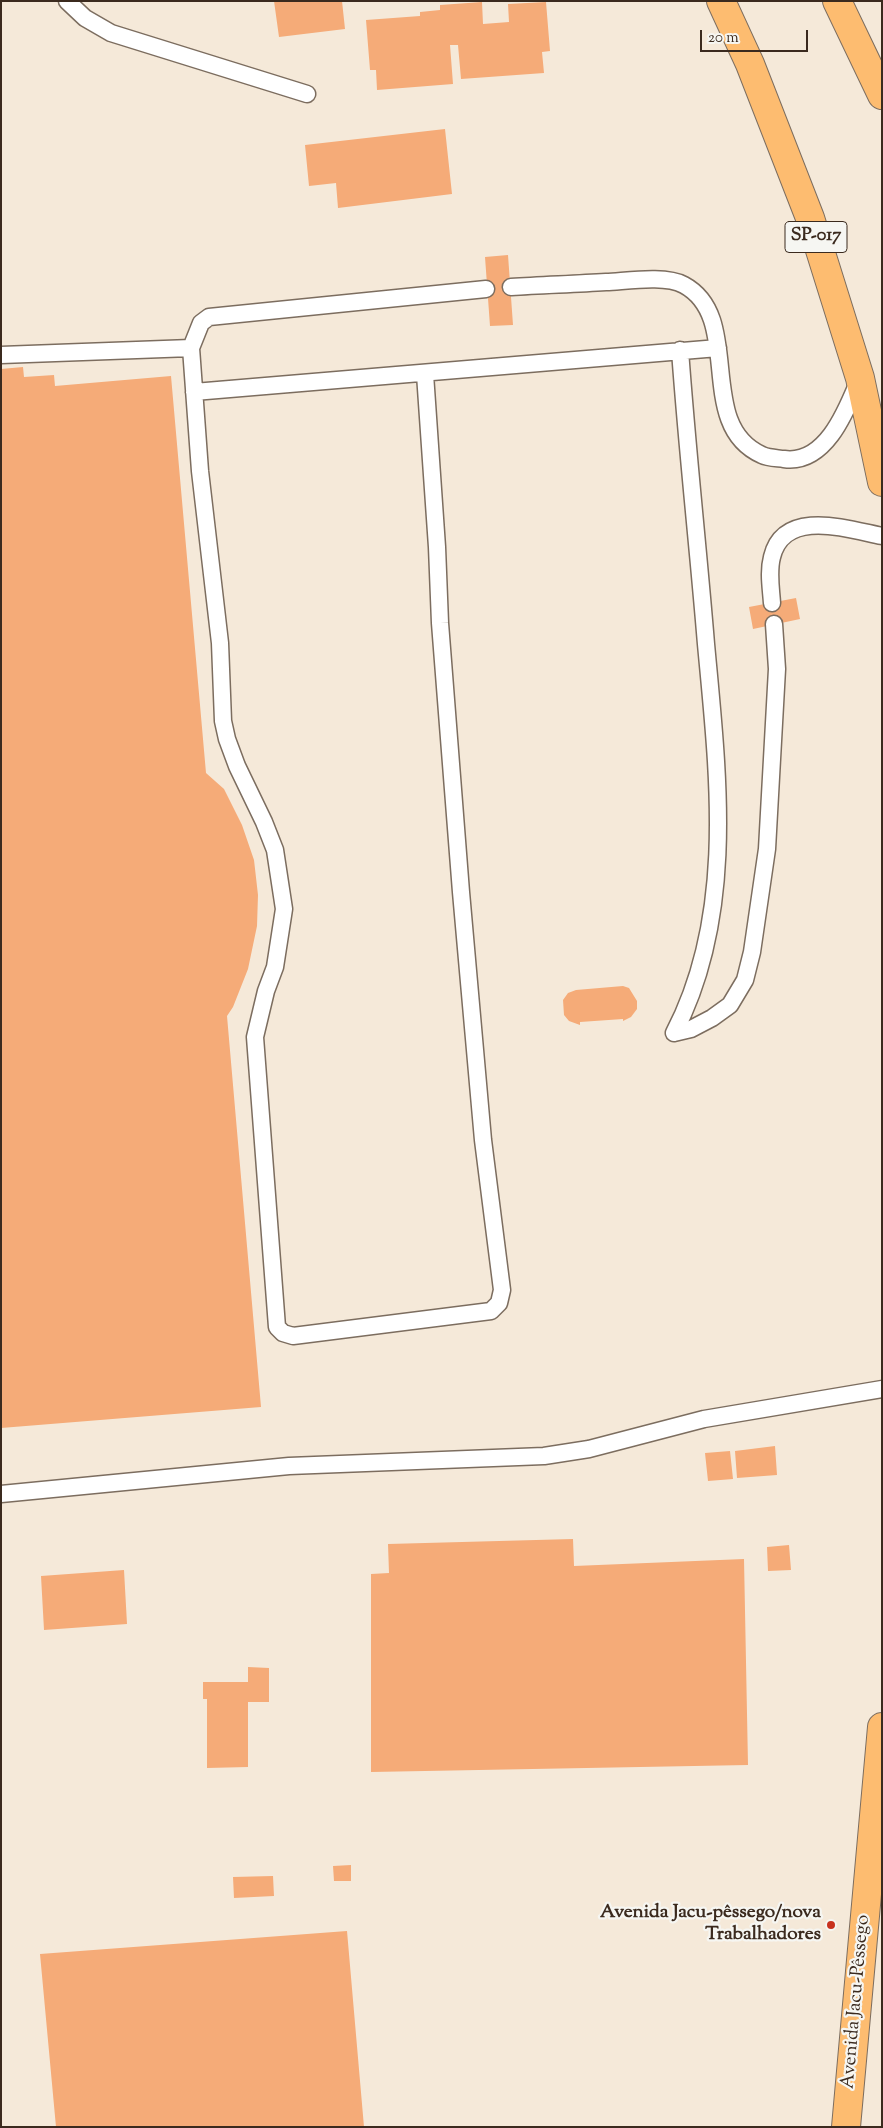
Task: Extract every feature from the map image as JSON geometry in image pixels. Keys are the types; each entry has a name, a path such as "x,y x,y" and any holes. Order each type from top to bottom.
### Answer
{"highway":[{"name":"SP-017","path":"721,1 750,64 810,218 860,378 882,482"},
{"path":"837,1 882,95"},
{"name":"Avenida Jacu-Pêssego","path":"846,2127 882,1727"}],"lane":[{"path":"67,1 85,18 111,32 307,94"},
{"path":"511,287 659,280 673,281 684,285 701,298 709,312 718,348 724,398 730,426 744,445 763,456 788,460 806,455 828,439 842,421 860,378"},
{"path":"425,374 437,547 440,623 461,892 483,1140 502,1290 501,1299 491,1311 307,1335 288,1334 283,1333 277,1327 255,1037 274,967 284,909 275,850 227,739 223,721 220,643 200,472 191,348 201,323 209,317 486,289"},
{"path":"1,356 191,348"},
{"path":"194,392 718,348"},
{"path":"680,350 718,776 717,867 707,946 694,989 674,1034 691,1029 712,1018 730,1005 744,980 752,952 767,849 777,669 774,624"},
{"path":"772,603 770,570 772,558 775,548 782,537 793,529 832,526 882,536"},
{"path":"1,1494 289,1466 544,1456 589,1449 704,1419 882,1389"}],"building":[{"path":"274,1 342,1 345,29 279,37"},
{"path":"482,2 483,24 509,22 508,4 546,2 550,51 542,52 544,73 461,79 458,45 450,45 453,84 377,90 376,70 370,70 366,20 420,16 420,12 440,10 440,5"},
{"path":"445,129 452,194 338,208 336,183 309,186 305,145"},
{"path":"508,255 513,325 490,326 485,257"},
{"path":"23,367 24,377 54,375 55,386 171,376 206,773 224,789 242,825 254,860 258,895 257,926 248,969 233,1007 227,1016 261,1407 1,1428 1,369"},
{"path":"796,598 800,619 753,629 749,607"},
{"path":"623,986 629,988 637,1001 637,1009 631,1017 623,1021 623,1019 580,1022 580,1025 569,1021 564,1015 563,1000 568,993 576,990"},
{"path":"775,1446 777,1475 737,1478 735,1451"},
{"path":"730,1451 733,1479 708,1481 705,1453"},
{"path":"573,1539 574,1566 744,1559 748,1765 371,1772 371,1574 389,1573 388,1544"},
{"path":"789,1545 791,1570 768,1571 767,1547"},
{"path":"124,1570 127,1624 44,1630 41,1576"},
{"path":"248,1667 269,1668 269,1702 248,1702 248,1767 207,1768 207,1699 203,1699 203,1682 248,1682"},
{"path":"351,1865 351,1881 334,1881 333,1866"},
{"path":"273,1876 274,1896 234,1898 233,1877"},
{"path":"347,1931 364,2127 56,2127 40,1954"}],"place":[{"name":"Avenida Jacu-pêssego/nova Trabalhadores","path":"831,1925"}]}
